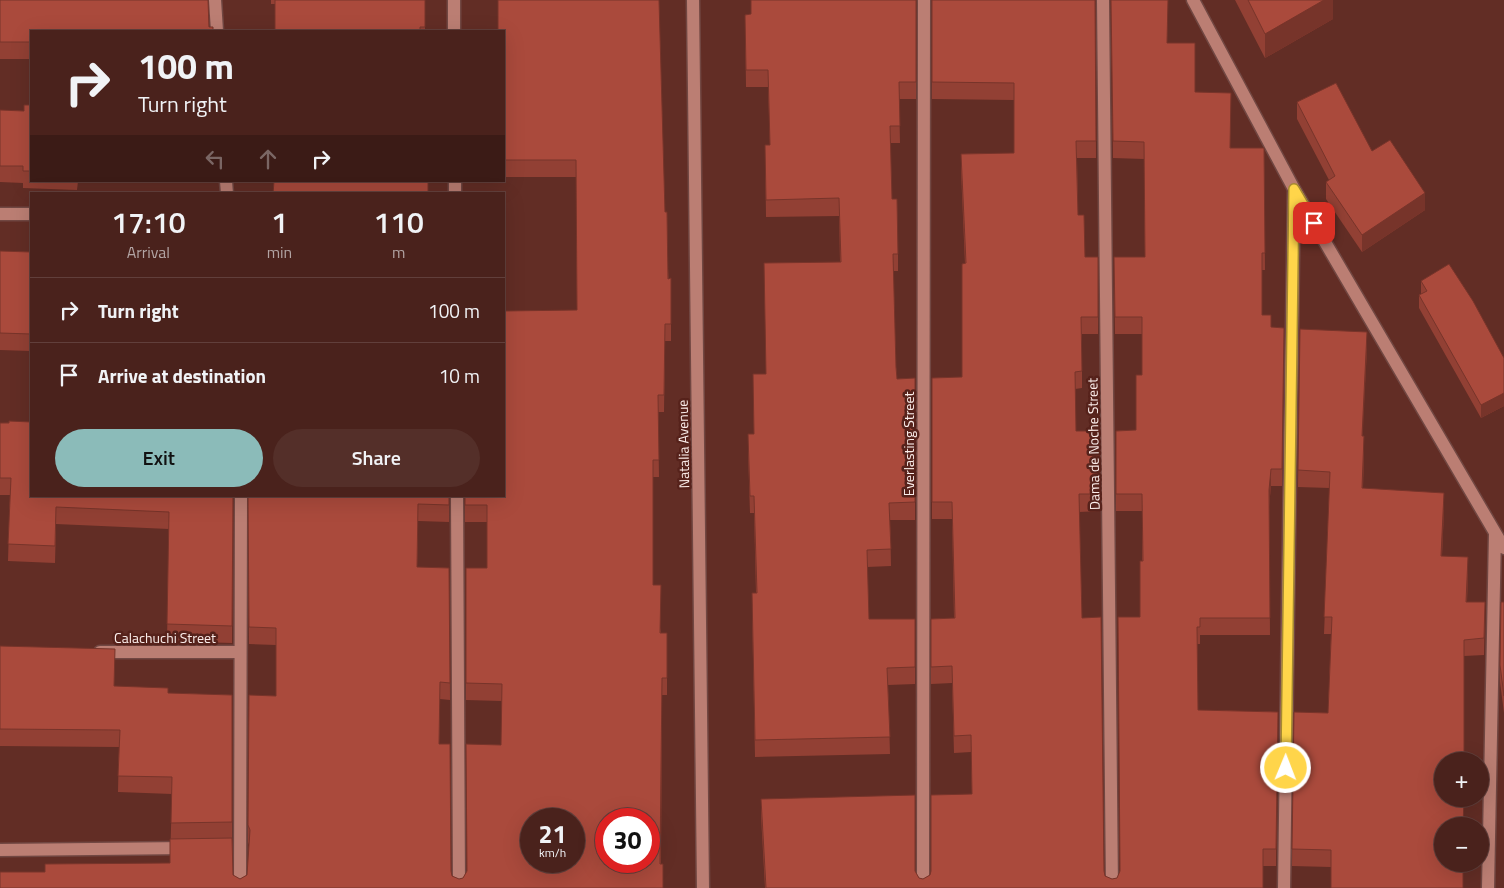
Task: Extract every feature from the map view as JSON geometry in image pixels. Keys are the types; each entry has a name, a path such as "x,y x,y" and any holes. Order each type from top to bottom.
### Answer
{"street":[{"path":"216,0 217,30"},
{"path":"454,0 454,30"},
{"name":"Natalia Avenue","path":"693,0 703,888"},
{"name":"Everlasting Street","path":"922,888 924,0"},
{"name":"Dama de Noche Street","path":"1103,0 1112,888"},
{"path":"1192,0 1294,189 1504,548"},
{"path":"1284,888 1294,189"},
{"path":"0,214 30,214"},
{"path":"240,888 242,848 241,497"},
{"path":"457,497 459,888"},
{"path":"1488,888 1495,531"},
{"name":"Calachuchi Street","path":"86,652 240,652"},
{"path":"0,850 203,848"},
{"path":"222,848 242,848"}],"building":[{"path":"0,0 208,0 209,27 213,27 213,30 30,30 30,42 0,42"},
{"path":"275,0 425,0 425,27 420,27 420,30 275,30"},
{"path":"498,0 659,0 668,279 671,278 671,324 665,324 664,395 658,395 659,460 653,460 653,585 661,585 660,633 667,633 667,678 662,678 660,864 663,864 663,888 0,888 0,872 45,872 45,864 170,863 170,839 232,838 233,875 240,879 247,875 250,830 248,825 249,695 276,696 276,628 249,627 248,497 449,497 449,505 418,504 417,567 449,568 450,683 440,682 439,744 450,744 451,871 452,876 459,879 463,878 467,871 466,744 501,745 502,684 466,683 466,568 487,568 487,505 465,505 465,497 505,497 505,311 577,310 576,160 505,160 505,30 498,30"},
{"path":"751,0 916,0 916,82 899,82 900,126 890,126 892,199 897,199 898,254 893,254 896,367 897,379 915,378 915,502 889,503 891,549 867,550 869,619 915,619 915,667 887,668 890,737 755,740 752,593 757,593 754,496 750,496 748,434 754,434 753,374 766,374 764,263 841,262 839,198 766,200 765,145 770,145 768,70 746,70 745,15 751,14"},
{"path":"932,0 1095,0 1096,141 1076,141 1078,215 1084,215 1085,257 1098,257 1098,317 1081,317 1082,371 1075,372 1076,431 1099,431 1100,494 1079,494 1082,618 1101,617 1104,871 1105,876 1112,879 1117,878 1120,871 1118,617 1140,617 1140,561 1143,561 1142,494 1116,494 1116,431 1136,430 1136,375 1142,375 1142,317 1115,317 1114,257 1145,257 1144,142 1113,141 1111,0 1168,0 1167,43 1195,43 1195,92 1231,93 1230,148 1264,148 1265,253 1262,253 1262,315 1271,315 1271,327 1284,328 1282,469 1271,469 1269,490 1270,618 1200,618 1200,627 1197,627 1198,710 1278,712 1276,849 1263,849 1263,888 766,888 761,799 915,795 915,871 919,878 923,879 930,875 931,871 931,795 972,794 971,735 954,736 952,666 931,667 931,619 955,618 952,502 932,502 932,378 962,377 962,264 966,263 961,154 1014,153 1014,83 932,82"},
{"path":"1248,0 1324,0 1265,34"},
{"path":"1336,83 1372,151 1390,140 1425,193 1362,235 1326,182 1335,176 1297,102"},
{"path":"24,105 30,105 30,171 23,171 23,166 0,166 0,110 24,111"},
{"path":"274,182 428,182 428,192 273,192"},
{"path":"0,251 30,252 30,334 0,333"},
{"path":"1449,264 1473,301 1504,358 1504,393 1481,405 1419,295 1427,291 1421,281"},
{"path":"1300,329 1367,332 1362,436 1364,436 1362,488 1444,493 1441,556 1468,557 1466,602 1485,602 1484,638 1464,640 1464,752 1434,752 1434,807 1464,807 1463,817 1434,817 1434,872 1463,872 1463,888 1331,888 1331,850 1292,849 1294,712 1328,713 1332,617 1324,617 1330,472 1298,470"},
{"path":"9,421 30,422 30,497 233,497 232,626 167,624 169,512 56,507 55,546 8,544 11,478 0,478 0,423 9,423"},
{"path":"1501,602 1504,602 1504,696 1500,665"},
{"path":"0,646 115,649 114,686 168,688 168,693 232,695 232,822 171,823 172,777 118,776 120,730 0,729"}],"route":[{"path":"1286,768 1294,189 1314,223"}]}
